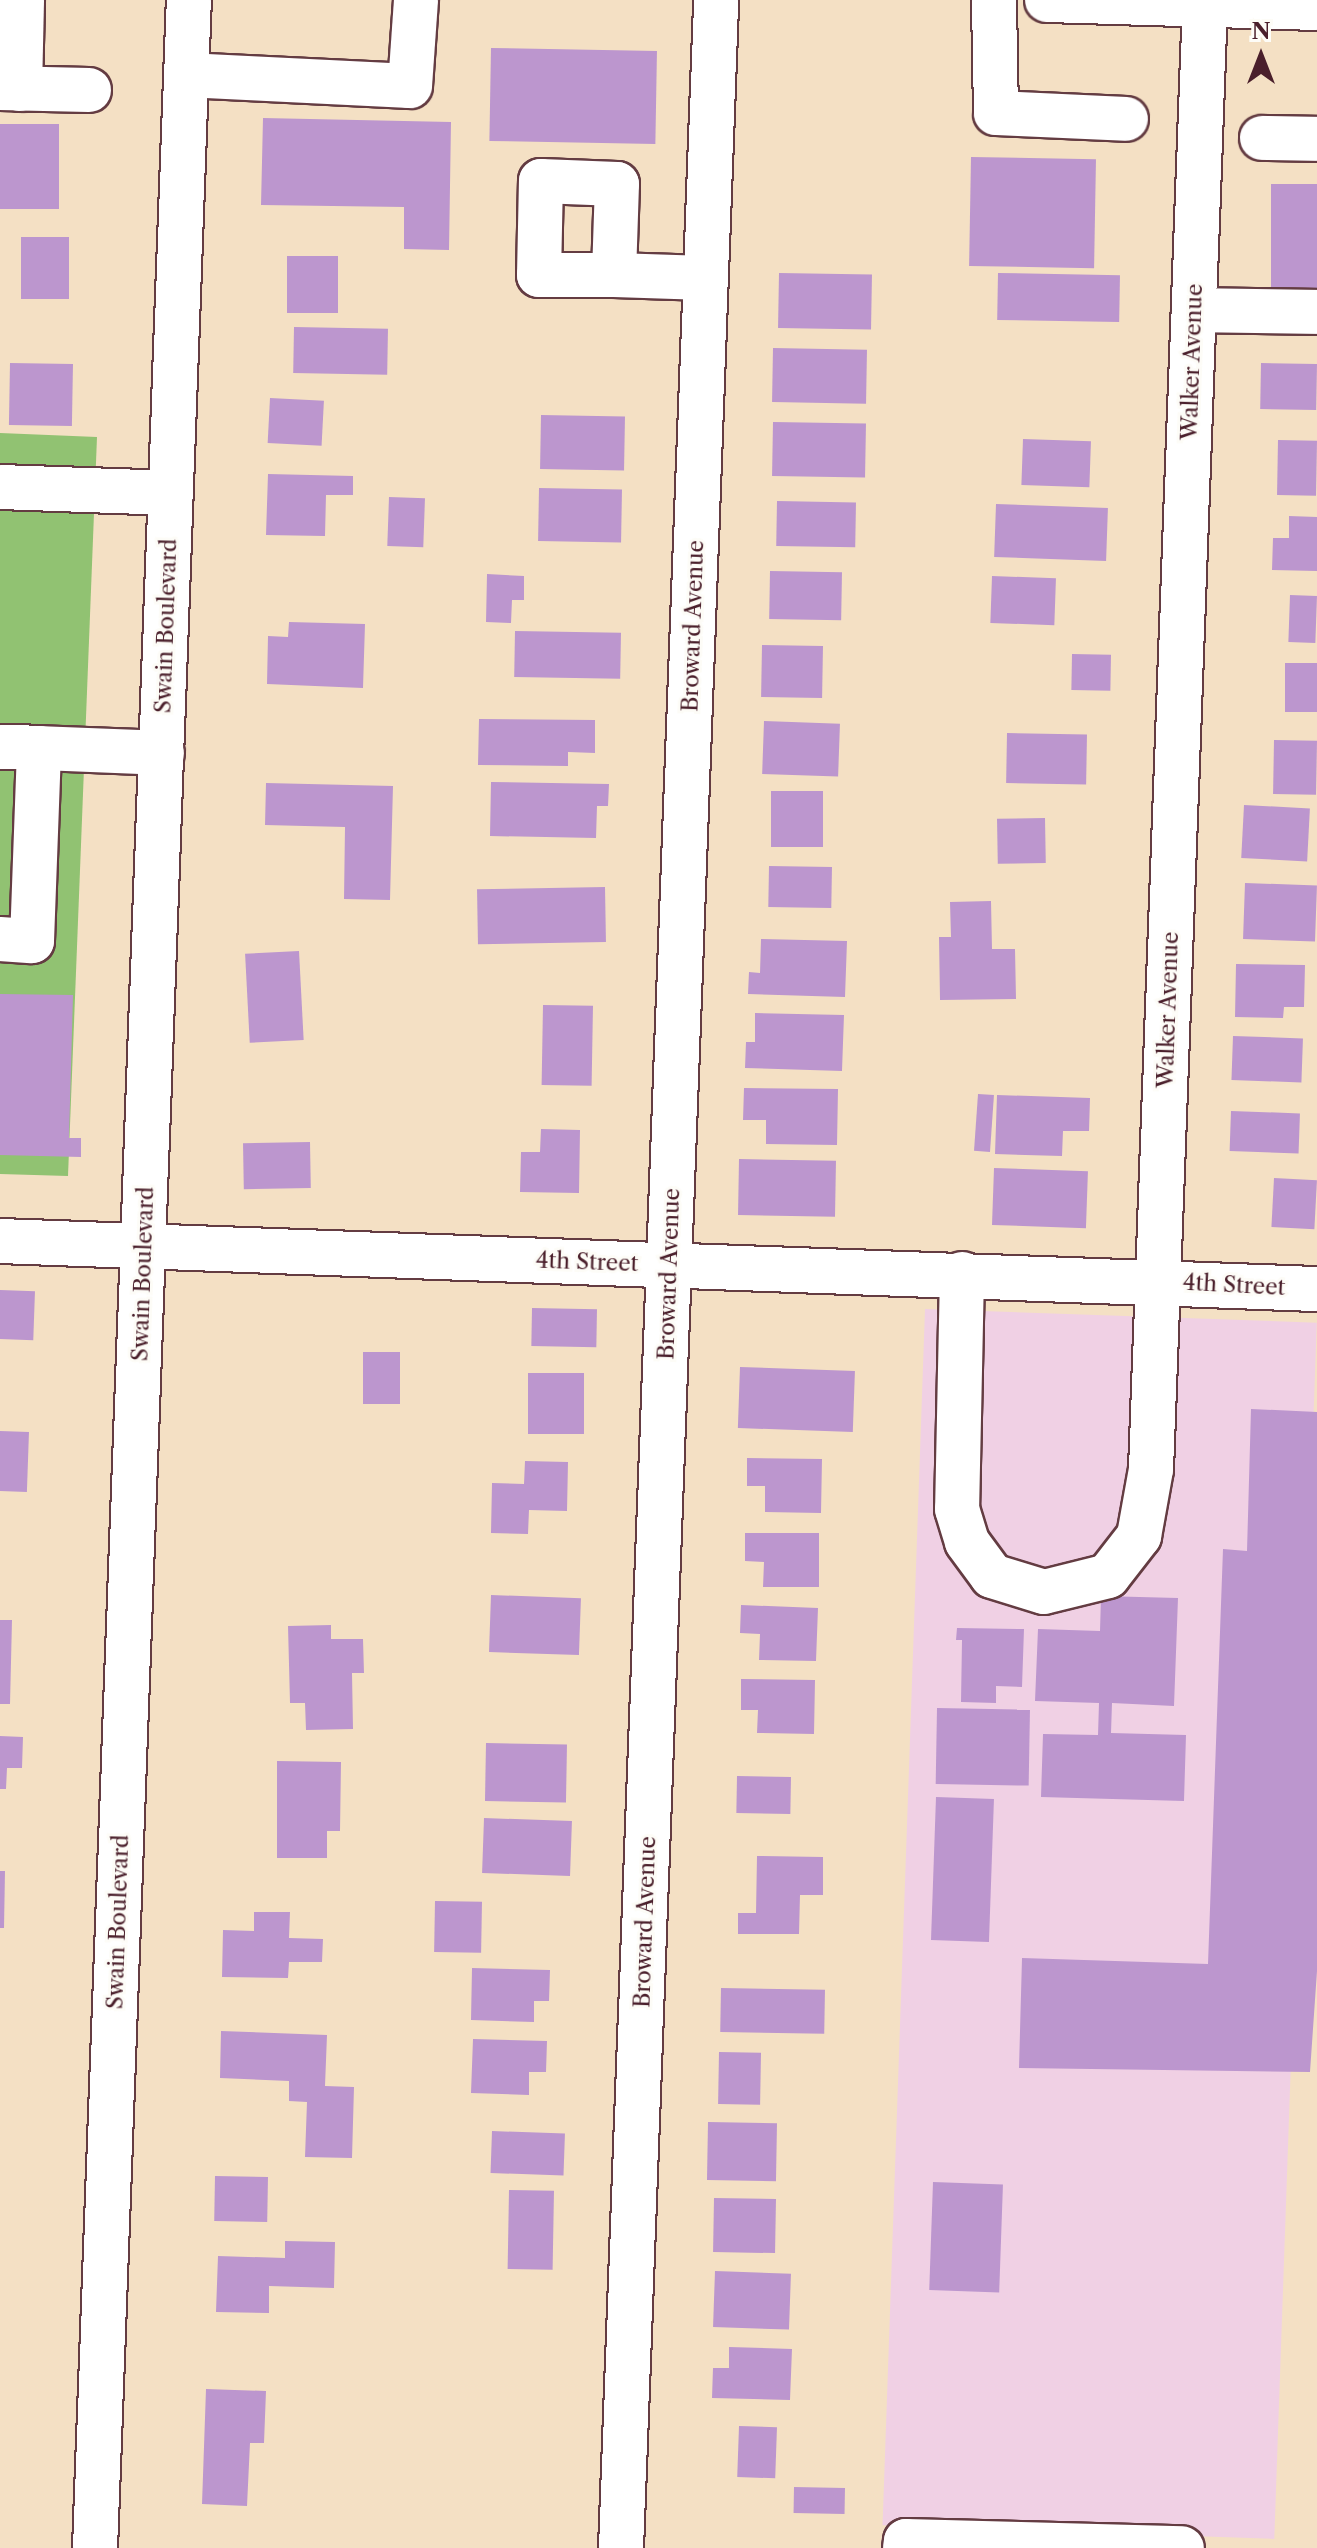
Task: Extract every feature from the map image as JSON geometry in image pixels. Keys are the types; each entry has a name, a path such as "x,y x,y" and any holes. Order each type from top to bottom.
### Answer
{"street":[{"path":"22,0 10,89 89,90"},
{"name":"Swain Boulevard","path":"95,2548 189,0"},
{"path":"186,75 410,86 416,0"},
{"name":"Broward Avenue","path":"621,2548 716,0"},
{"path":"994,0 996,113 1126,119"},
{"path":"1047,0 1205,2 1317,8"},
{"name":"Walker Avenue","path":"962,1274 957,1509 967,1542 992,1576 1044,1592 1108,1576 1139,1536 1151,1469 1205,2"},
{"path":"1262,138 1317,139"},
{"path":"614,275 706,278"},
{"path":"1194,310 1317,312"},
{"path":"0,487 171,493"},
{"path":"0,939 32,941 18,840 20,747 162,753"},
{"name":"4th Street","path":"0,1241 1317,1289"},
{"path":"905,2548 906,2541 1182,2548"}],"shaded area":[{"path":"925,1309 1317,1323 1274,2539 883,2525"}],"green space":[{"path":"0,433 97,437 68,1176 0,1174"}],"building":[{"path":"491,48 657,51 655,144 489,141"},
{"path":"263,118 451,122 449,250 404,249 404,207 261,205"},
{"path":"0,124 59,124 59,209 0,209"},
{"path":"971,157 1096,159 1094,268 969,266"},
{"path":"1271,184 1317,184 1317,292 1271,292"},
{"path":"21,237 69,237 69,299 21,299"},
{"path":"287,256 338,256 338,313 287,313"},
{"path":"779,273 872,275 871,330 778,328"},
{"path":"998,273 1120,275 1119,322 997,320"},
{"path":"294,327 388,329 387,375 293,373"},
{"path":"773,348 867,350 866,404 772,402"},
{"path":"10,363 73,364 72,426 9,425"},
{"path":"1261,363 1317,364 1316,410 1260,409"},
{"path":"270,398 324,401 322,446 268,443"},
{"path":"541,415 625,416 624,470 540,469"},
{"path":"773,422 866,424 865,478 772,476"},
{"path":"1023,439 1091,441 1089,487 1021,485"},
{"path":"1278,440 1317,441 1316,496 1277,495"},
{"path":"268,474 353,476 353,495 326,495 325,536 266,535"},
{"path":"539,488 622,489 621,542 538,541"},
{"path":"389,497 425,498 423,547 387,546"},
{"path":"777,501 856,502 855,547 776,546"},
{"path":"996,504 1108,508 1106,561 994,557"},
{"path":"1289,516 1317,517 1317,571 1272,570 1273,538 1289,538"},
{"path":"770,571 842,572 841,620 769,619"},
{"path":"487,574 524,576 524,600 512,600 511,623 486,622"},
{"path":"992,576 1056,578 1054,625 990,623"},
{"path":"1290,595 1317,596 1315,643 1288,642"},
{"path":"289,622 365,624 363,688 267,684 268,636 288,637"},
{"path":"515,631 621,633 620,679 514,677"},
{"path":"762,645 823,646 822,698 761,697"},
{"path":"1072,654 1111,655 1110,691 1071,690"},
{"path":"1285,663 1317,663 1317,712 1285,712"},
{"path":"479,719 595,720 595,753 568,752 568,766 478,765"},
{"path":"764,721 840,724 838,777 762,774"},
{"path":"1007,733 1087,734 1086,784 1006,783"},
{"path":"1274,740 1317,741 1316,795 1273,794"},
{"path":"491,782 609,784 608,806 597,806 596,838 490,836"},
{"path":"266,783 393,786 390,900 344,899 345,827 265,825"},
{"path":"771,791 823,791 823,847 771,847"},
{"path":"1244,805 1310,808 1307,861 1241,858"},
{"path":"1045,818 1046,863 998,864 997,819"},
{"path":"769,866 832,867 831,908 768,907"},
{"path":"1245,883 1317,886 1315,941 1243,939"},
{"path":"605,887 606,942 478,944 477,889"},
{"path":"991,901 992,949 1015,949 1016,999 940,1000 939,937 951,937 950,902"},
{"path":"761,939 847,941 845,997 748,994 749,972 760,973"},
{"path":"299,951 304,1040 250,1043 245,954"},
{"path":"1236,964 1305,965 1304,1007 1284,1007 1283,1018 1235,1017"},
{"path":"0,994 73,995 69,1138 81,1138 81,1157 0,1155"},
{"path":"543,1005 593,1006 592,1086 542,1085"},
{"path":"755,1013 844,1015 842,1071 745,1068 746,1042 755,1042"},
{"path":"1233,1036 1303,1038 1301,1082 1231,1080"},
{"path":"744,1088 838,1089 837,1145 766,1144 766,1120 743,1120"},
{"path":"978,1094 994,1095 990,1152 974,1151"},
{"path":"997,1095 1090,1098 1089,1131 1063,1131 1062,1156 995,1154"},
{"path":"1231,1111 1300,1113 1299,1153 1230,1151"},
{"path":"541,1129 580,1130 579,1193 520,1192 521,1152 540,1152"},
{"path":"310,1142 311,1188 244,1189 243,1143"},
{"path":"739,1159 836,1161 835,1217 738,1215"},
{"path":"994,1168 1088,1171 1086,1228 992,1225"},
{"path":"1274,1178 1317,1180 1314,1229 1271,1227"},
{"path":"0,1290 35,1291 33,1340 0,1339"},
{"path":"532,1308 597,1309 596,1347 531,1346"},
{"path":"363,1352 400,1352 400,1404 363,1404"},
{"path":"740,1367 855,1371 853,1432 738,1428"},
{"path":"528,1373 584,1373 584,1434 528,1434"},
{"path":"1251,1409 1317,1412 1317,1971 1310,2072 1019,2068 1022,1958 1208,1964 1223,1549 1247,1551"},
{"path":"0,1431 29,1432 27,1492 0,1491"},
{"path":"747,1458 822,1459 821,1513 765,1512 765,1486 747,1486"},
{"path":"525,1461 568,1462 567,1511 529,1510 528,1534 491,1533 492,1483 524,1484"},
{"path":"745,1533 819,1533 819,1587 763,1587 764,1562 745,1561"},
{"path":"491,1595 581,1598 579,1655 489,1652"},
{"path":"1101,1596 1178,1598 1174,1706 1112,1703 1111,1733 1186,1735 1184,1801 1041,1797 1043,1734 1098,1735 1099,1703 1035,1701 1038,1629 1100,1631"},
{"path":"741,1605 818,1608 816,1661 759,1660 760,1634 740,1633"},
{"path":"0,1620 12,1620 10,1704 0,1704"},
{"path":"331,1625 331,1639 363,1639 364,1673 352,1673 353,1729 306,1730 305,1703 290,1703 288,1626"},
{"path":"957,1628 1024,1629 1022,1687 996,1686 996,1703 961,1702 962,1640 956,1640"},
{"path":"741,1679 815,1680 814,1734 757,1733 758,1710 741,1710"},
{"path":"937,1708 1030,1710 1029,1786 936,1784"},
{"path":"0,1736 23,1737 22,1768 7,1768 6,1789 0,1789"},
{"path":"486,1743 567,1744 566,1802 485,1801"},
{"path":"277,1761 341,1762 340,1831 327,1831 327,1858 277,1858"},
{"path":"737,1776 791,1777 790,1814 736,1813"},
{"path":"936,1797 994,1799 989,1942 931,1940"},
{"path":"484,1818 572,1821 570,1876 482,1873"},
{"path":"757,1856 823,1857 823,1895 800,1895 799,1934 738,1934 738,1913 756,1913"},
{"path":"0,1871 5,1871 4,1928 0,1928"},
{"path":"435,1901 482,1902 481,1953 434,1952"},
{"path":"254,1912 290,1912 289,1938 323,1939 322,1962 289,1962 288,1978 222,1977 223,1930 254,1931"},
{"path":"472,1968 550,1970 549,2001 534,2001 534,2022 471,2020"},
{"path":"721,1988 825,1990 824,2034 720,2032"},
{"path":"221,2031 327,2035 325,2086 354,2087 352,2158 305,2157 307,2102 289,2101 289,2081 220,2078"},
{"path":"473,2039 547,2041 546,2072 529,2072 529,2095 471,2093"},
{"path":"719,2052 761,2053 760,2105 718,2104"},
{"path":"708,2122 777,2123 776,2181 707,2180"},
{"path":"492,2131 565,2134 563,2176 491,2173"},
{"path":"215,2176 268,2177 267,2222 214,2221"},
{"path":"933,2182 1003,2184 999,2292 929,2290"},
{"path":"509,2190 554,2191 553,2270 508,2269"},
{"path":"714,2198 776,2199 775,2253 713,2252"},
{"path":"285,2241 335,2242 334,2288 269,2286 269,2313 216,2312 218,2256 285,2258"},
{"path":"715,2271 791,2274 789,2330 713,2327"},
{"path":"729,2347 792,2349 790,2400 712,2398 713,2368 729,2368"},
{"path":"206,2389 266,2391 264,2443 250,2443 247,2506 202,2504"},
{"path":"739,2426 777,2427 775,2478 737,2477"},
{"path":"794,2487 845,2488 845,2514 794,2513"}]}
